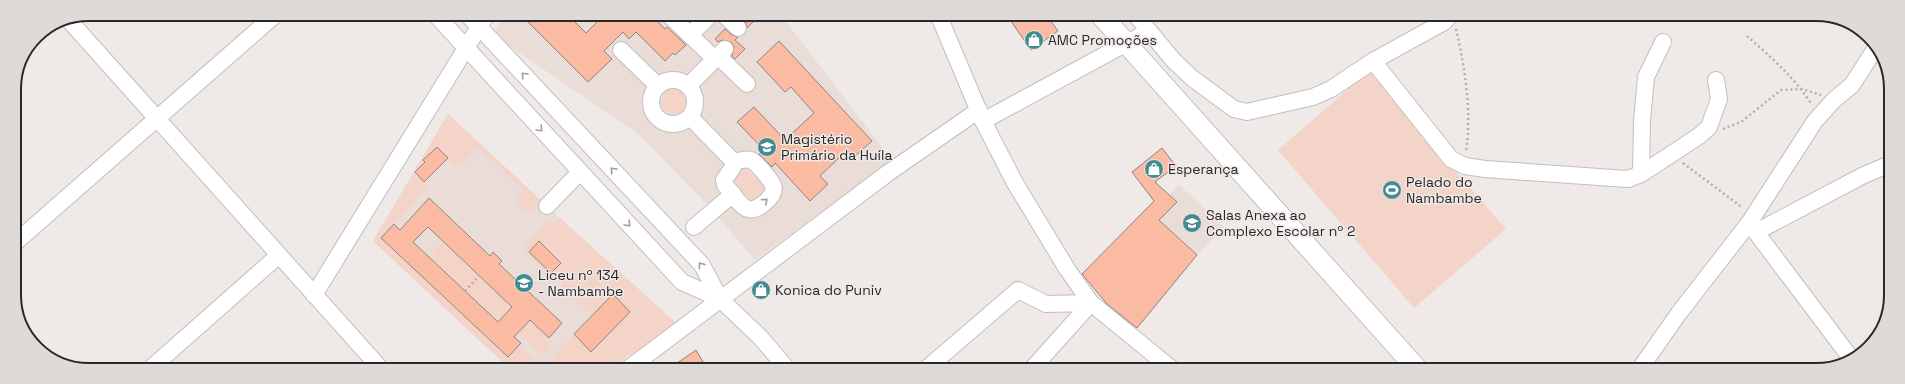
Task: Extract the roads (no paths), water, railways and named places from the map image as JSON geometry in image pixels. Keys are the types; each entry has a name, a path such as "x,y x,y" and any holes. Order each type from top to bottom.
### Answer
{"main road":[{"path":"1106,21 1412,363"}],"street":[{"path":"21,238 268,21"},
{"path":"441,21 682,282 720,299"},
{"path":"314,295 483,21 702,265 720,299 761,338 782,363"},
{"path":"675,21 690,35 719,55 748,84"},
{"path":"690,35 703,21"},
{"path":"730,21 738,28"},
{"path":"941,21 970,92 1015,183 1067,269 1091,303 1164,363"},
{"path":"1141,21 1174,61 1192,78 1234,109 1247,112 1313,97 1332,89 1373,61 1446,21"},
{"path":"72,23 376,363"},
{"path":"637,363 888,173 981,115 1126,44 1149,31"},
{"path":"1641,174 1642,121 1646,77 1663,42"},
{"path":"621,50 658,86"},
{"path":"1644,363 1679,313 1753,224 1815,121 1834,100 1852,85 1873,52"},
{"path":"688,86 719,55"},
{"path":"1373,61 1451,159 1465,166 1484,169 1613,178 1628,178 1641,174 1700,136 1709,126 1719,99 1716,80"},
{"path":"669,80 676,80 688,86 694,93 696,100 695,107 690,118 675,125 668,124 656,117 651,102 652,95 658,86 669,80"},
{"path":"690,118 733,160 739,162 747,159 753,161 773,184 774,190 772,194 758,207 752,210 746,209 725,185 724,180 733,167 733,160"},
{"path":"1753,224 1884,167"},
{"path":"548,206 580,172"},
{"path":"694,227 733,194"},
{"path":"1753,224 1848,355"},
{"path":"157,363 279,255"},
{"path":"933,363 1018,290 1046,304 1091,303"},
{"path":"1037,363 1091,303"}],"place":[{"name":"AMC Promoções","path":"1034,40"},
{"name":"Magistério Primário da Huíla","path":"767,147"},
{"name":"Esperança","path":"1154,169"},
{"name":"Pelado do Nambambe","path":"1392,190"},
{"name":"Salas Anexa ao Complexo Escolar nº 2","path":"1192,223"},
{"name":"Liceu nº 134 - Nambambe","path":"524,283"},
{"name":"Konica do Puniv","path":"761,290"}]}
